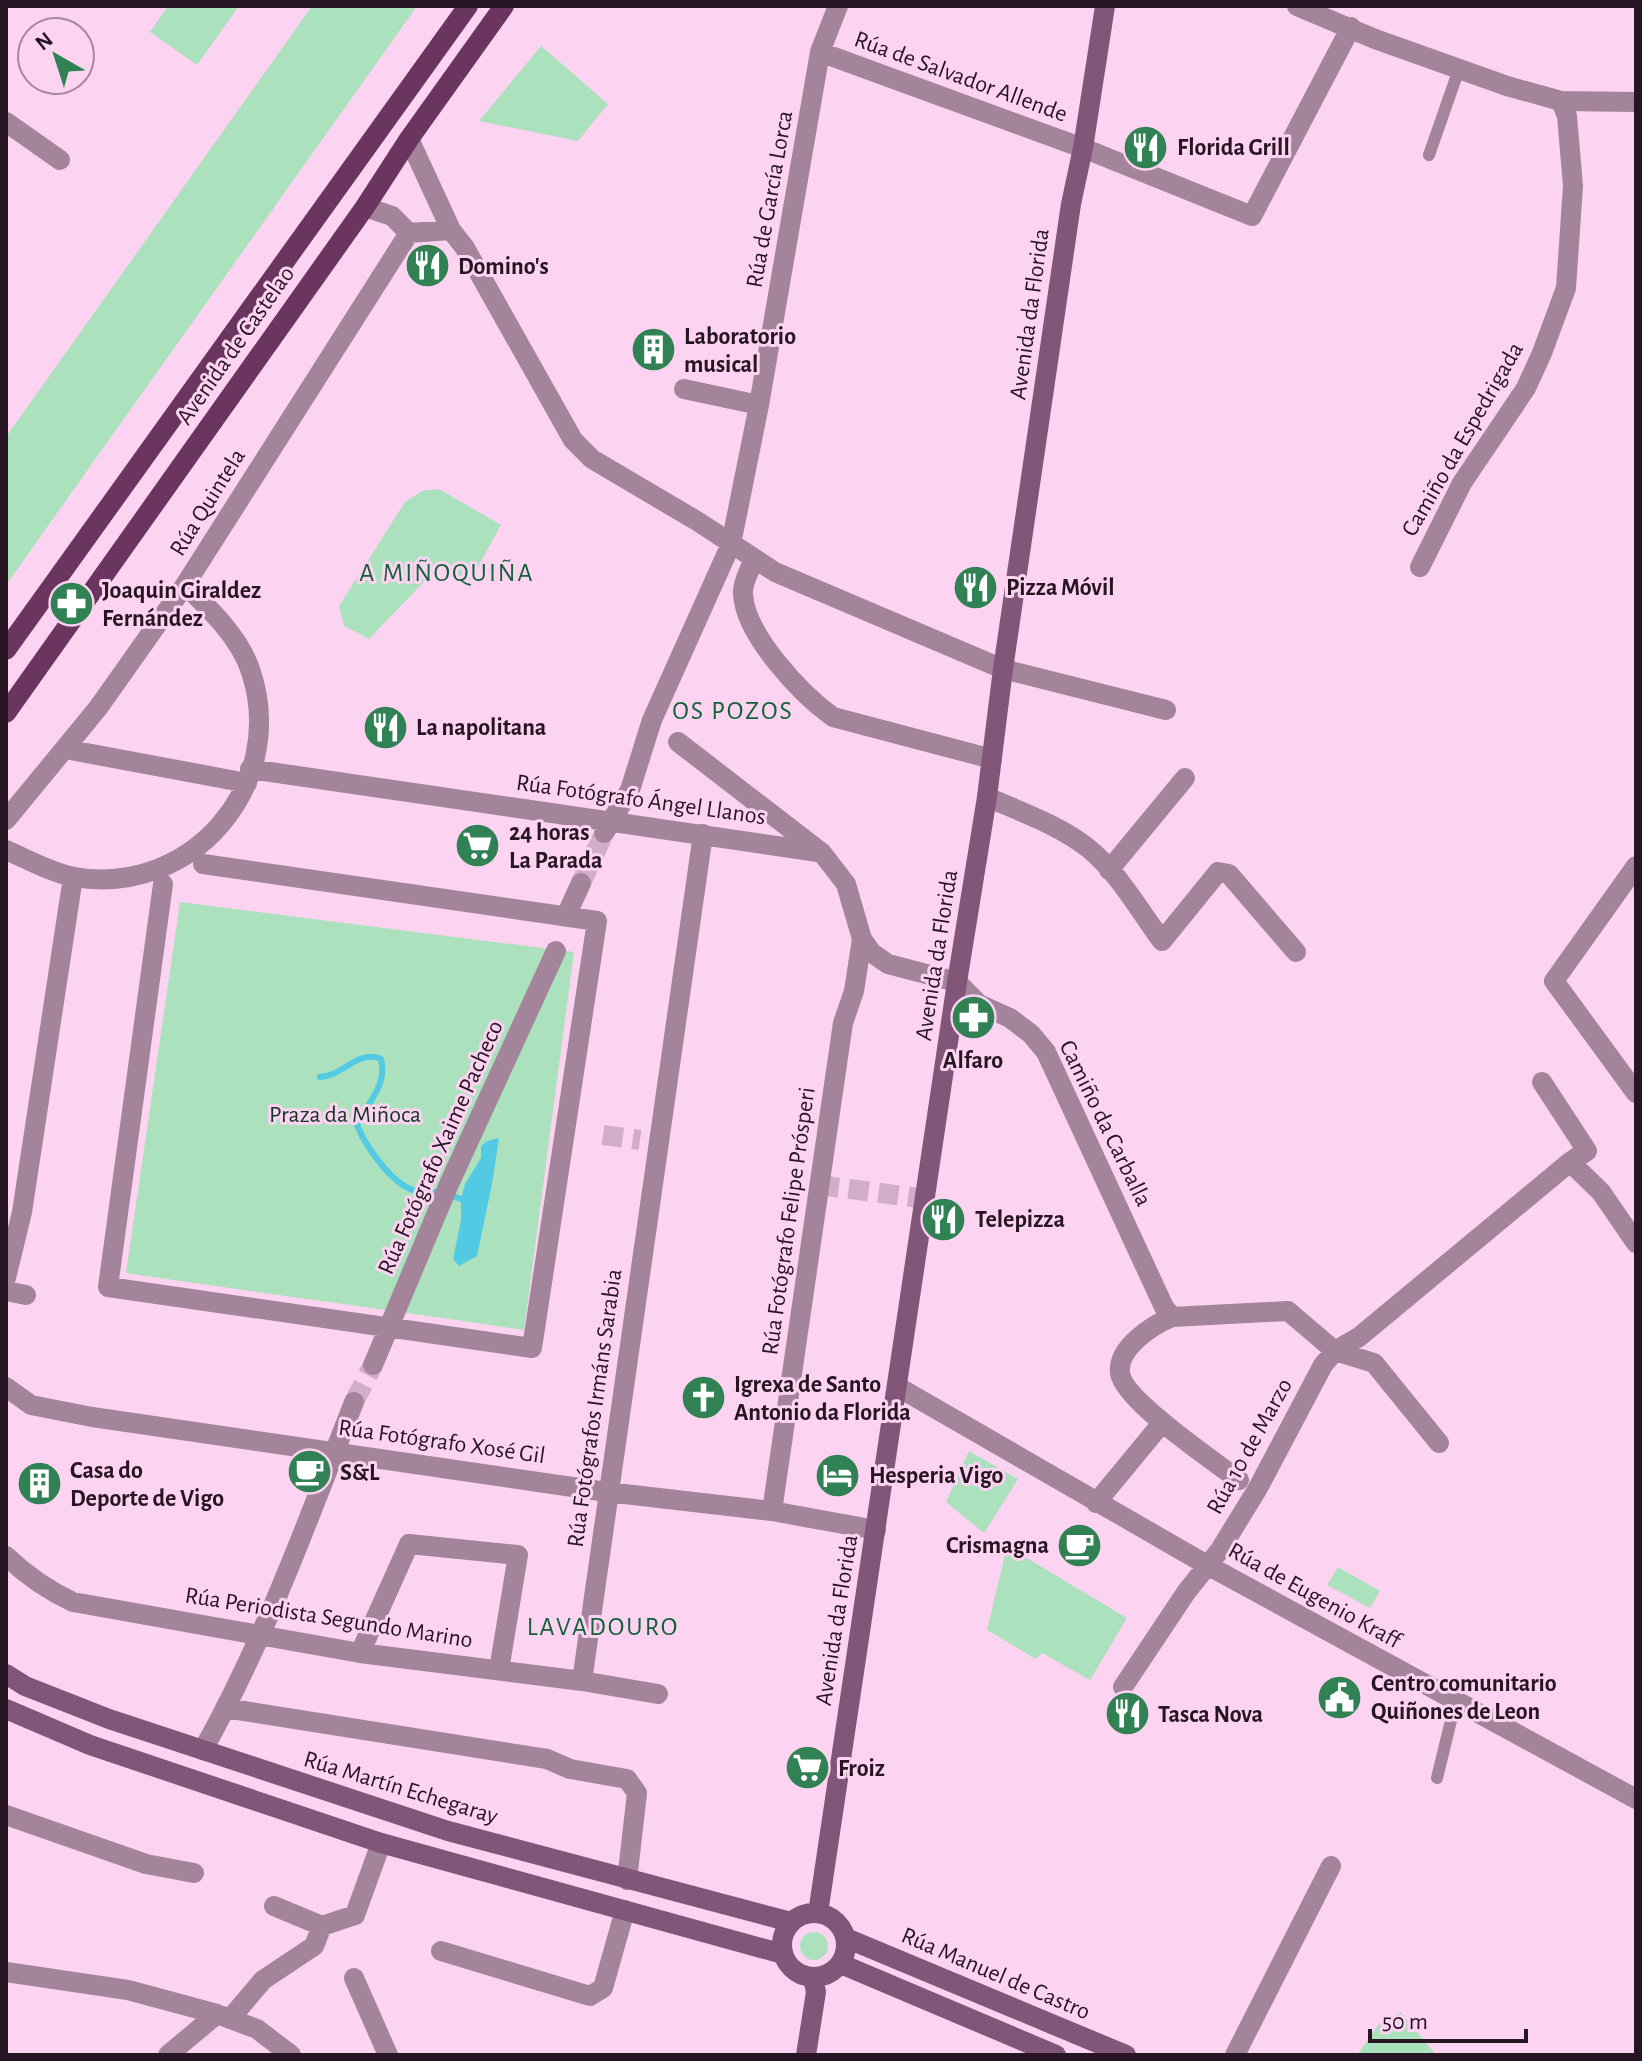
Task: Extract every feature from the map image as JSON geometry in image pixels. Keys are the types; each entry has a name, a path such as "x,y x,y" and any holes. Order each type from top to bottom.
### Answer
{"main road":[{"name":"Avenida de Castelao","path":"6,650 468,6"},
{"name":"Avenida de Castelao","path":"6,713 504,6"},
{"name":"Avenida da Florida","path":"818,1913 987,797 1071,204 1105,6"},
{"name":"Rúa Martín Echegaray","path":"6,1674 25,1686 109,1719 448,1831 791,1922"},
{"path":"6,1709 90,1745 381,1843 783,1954"},
{"path":"808,1913 818,1913 836,1921 846,1938 847,1947 841,1964 834,1972 813,1978 794,1971 783,1954 783,1937 791,1922 808,1913"},
{"name":"Rúa Manuel de Castro","path":"846,1938 1126,2055"},
{"path":"841,1964 1056,2055"},
{"path":"806,2055 816,1992 813,1978"}],"street":[{"name":"Rúa de García Lorca","path":"731,544 759,405 820,52 838,6"},
{"path":"1297,6 1375,39 1507,86 1561,101 1636,102"},
{"name":"Rúa de Salvador Allende","path":"820,52 1083,148 1252,216 1351,27"},
{"name":"Camiño da Espedrigada","path":"1420,567 1462,483 1526,388 1566,288 1573,186 1567,116 1561,101"},
{"path":"6,122 60,160"},
{"path":"409,139 451,230 465,248 573,440 592,459 697,521 775,572 1003,669 1166,710"},
{"path":"365,207 392,216 409,233 451,230"},
{"name":"Rúa Quintela","path":"6,820 98,708 185,585 409,233"},
{"path":"684,389 759,405"},
{"path":"608,827 630,790 652,720 731,544"},
{"path":"754,559 742,593 752,626 785,672 814,703 833,717 992,759"},
{"path":"6,850 73,877 114,879 166,866 213,835 240,802 261,723 251,671 232,636 185,585"},
{"path":"678,742 822,853 846,884 862,939 872,953 888,964 957,982"},
{"name":"Rúa Fotógrafo Ángel Llanos","path":"65,749 608,827 703,834 822,853"},
{"path":"1109,870 1185,778"},
{"path":"987,797 1066,834 1088,848 1109,870 1162,941 1218,872 1229,874 1296,952"},
{"name":"Rúa Fotógrafos Irmáns Sarabia","path":"582,1681 649,1141 703,834"},
{"path":"163,884 108,1287 532,1348 597,921 203,864"},
{"path":"1636,866 1554,981 1636,1093"},
{"path":"6,1278 22,1212 73,877"},
{"path":"566,916 581,883"},
{"name":"Rúa Fotógrafo Felipe Prósperi","path":"772,1511 843,1023 854,991 862,939"},
{"name":"Rúa Fotógrafo Xaime Pacheco","path":"373,1365 446,1192 556,951"},
{"name":"Camiño da Carballa","path":"957,982 979,1004 1010,1018 1046,1052 1164,1307 1172,1317"},
{"path":"1542,1082 1578,1157 1636,1243"},
{"path":"1335,1351 1359,1337 1578,1157"},
{"path":"1239,1480 1162,1423 1123,1383 1121,1360 1154,1325 1172,1317 1288,1311 1335,1351 1374,1363 1439,1443"},
{"name":"Rúa 10 de Marzo","path":"1123,1687 1187,1591 1220,1550 1258,1488 1323,1365 1335,1351"},
{"name":"Rúa Fotógrafo Xosé Gil","path":"6,1387 31,1405 92,1417 607,1492 772,1511 876,1530"},
{"name":"Rúa de Eugenio Kraff","path":"898,1387 1207,1565 1636,1799"},
{"path":"203,1750 258,1636 337,1452 354,1402"},
{"path":"1096,1503 1162,1423"},
{"path":"360,1653 409,1544 518,1555 499,1670"},
{"name":"Rúa Periodista Segundo Marino","path":"6,1556 25,1575 73,1602 360,1653 582,1681 658,1694"},
{"path":"225,1708 547,1759 570,1769 627,1779 637,1793 627,1880"},
{"path":"6,1815 146,1864 194,1873"},
{"path":"274,1906 322,1926 355,1915 381,1843"},
{"path":"1235,2055 1331,1866"},
{"path":"441,1951 590,1996 603,1988 625,1910"},
{"path":"168,2055 224,2016 263,1980 314,1946 322,1926"},
{"path":"6,1972 128,1990 224,2016 257,2029 291,2055"},
{"path":"354,1978 388,2055"}],"lane":[{"path":"1429,155 1459,69"},
{"path":"1437,1778 1456,1700"}],"green space":[{"path":"168,6 239,6 197,65 150,32"},
{"path":"312,6 417,6 6,585 6,437"},
{"path":"541,46 608,104 578,141 479,121"},
{"path":"439,489 501,525 468,585 444,561 369,639 344,626 339,606 405,502 422,491"},
{"name":"Praza da Miñoca","path":"180,902 574,952 524,1330 126,1273"},
{"path":"969,1451 1018,1479 984,1533 946,1502"},
{"path":"1007,1546 1127,1618 1090,1680 1042,1653 1036,1659 987,1630"},
{"path":"1338,1567 1380,1591 1370,1608 1327,1585"},
{"path":"814,1932 824,1936 828,1946 824,1956 814,1960 804,1956 800,1946 804,1936"},
{"path":"1401,2012 1436,2055 1357,2055 1378,2025"}],"water":[{"path":"499,1138 477,1256 459,1266 453,1259 465,1184 481,1158 481,1146"}],"waterway":[{"path":"320,1077 365,1057 381,1059 379,1086 357,1125 367,1144 389,1173 407,1187 419,1192 442,1192 461,1199"}],"tunnel":[{"path":"581,883 604,833"},
{"path":"603,1135 640,1140"},
{"path":"819,1185 926,1199"},
{"path":"354,1402 373,1365"}],"place":[{"name":"Florida Grill","path":"1146,147"},
{"name":"Domino's","path":"427,266"},
{"name":"Laboratorio musical","path":"653,350"},
{"name":"Pizza Móvil","path":"975,587"},
{"name":"Joaquin Giraldez Fernández","path":"71,604"},
{"name":"La napolitana","path":"385,727"},
{"name":"24 horas La Parada","path":"478,846"},
{"name":"Alfaro","path":"973,1018"},
{"name":"Telepizza","path":"944,1219"},
{"name":"Igrexa de Santo Antonio da Florida","path":"703,1398"},
{"name":"S&L","path":"309,1472"},
{"name":"Hesperia Vigo","path":"838,1475"},
{"name":"Casa do Deporte de Vigo","path":"39,1484"},
{"name":"Crismagna","path":"1080,1545"},
{"name":"Centro comunitario Quiñones de Leon","path":"1340,1697"},
{"name":"Tasca Nova","path":"1127,1714"},
{"name":"Froiz","path":"807,1768"}],"district":[{"name":"A MIÑOQUIÑA","path":"447,572"},
{"name":"OS POZOS","path":"733,710"},
{"name":"LAVADOURO","path":"603,1626"}]}
